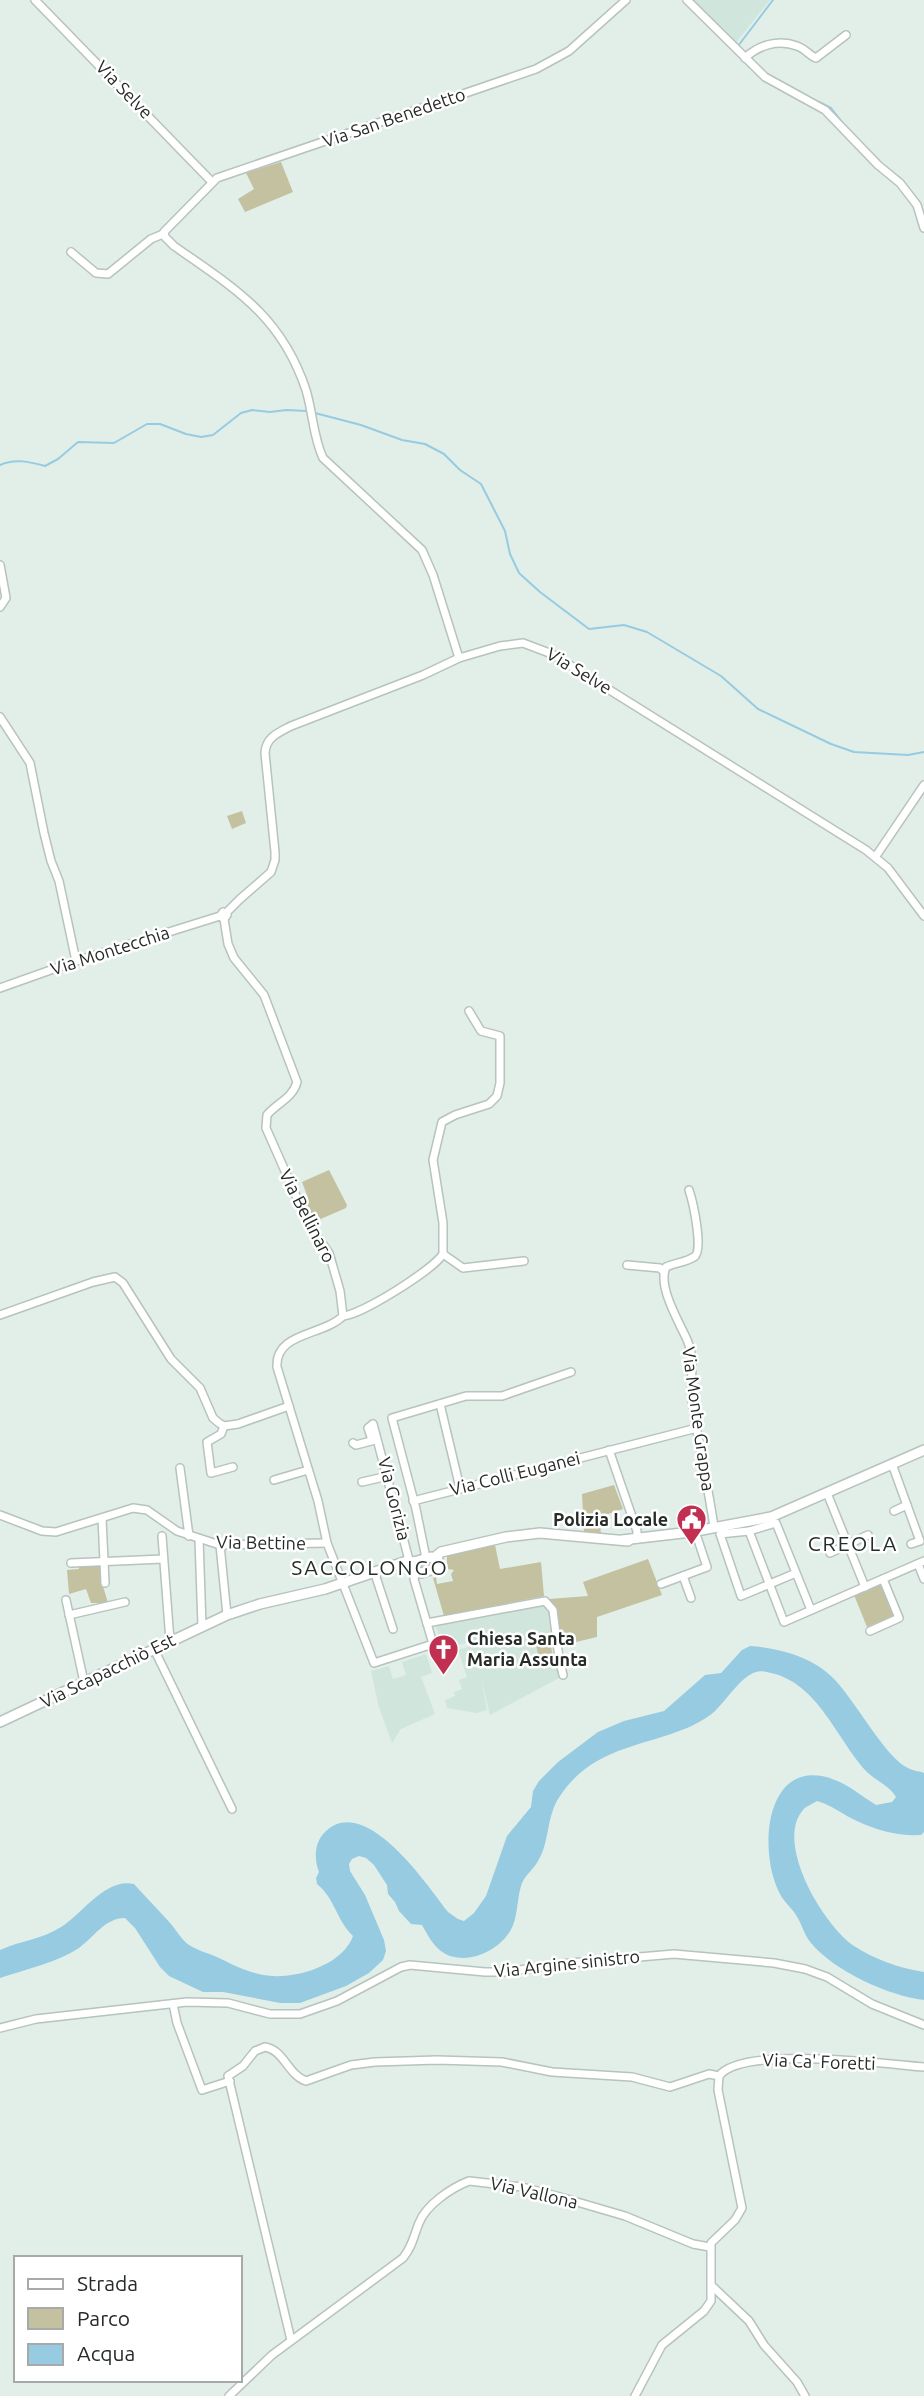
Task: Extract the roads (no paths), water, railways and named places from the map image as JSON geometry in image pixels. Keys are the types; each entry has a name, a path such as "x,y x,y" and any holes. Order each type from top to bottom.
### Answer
{"main road":[{"path":"622,1540 762,1524 924,1450"},
{"path":"622,1540 659,1542 705,1531"},
{"name":"Via Scapacchiò Est","path":"0,1722 227,1615 374,1571 413,1565 441,1552 535,1533 622,1540"},
{"path":"413,1565 435,1569 439,1564 429,1556"}],"street":[{"name":"Via Selve","path":"35,0 212,182"},
{"name":"Via San Benedetto","path":"71,252 96,273 108,274 151,239 163,234 212,182 224,175 536,69 569,51 626,0"},
{"path":"687,0 765,77 825,110 878,165 900,183 920,211 924,228"},
{"path":"745,58 769,43 796,45 816,58 846,35"},
{"path":"163,234 174,246 242,293 268,322 292,360 305,390 312,413 317,447 328,465 416,543 427,558 459,658 423,676 291,726 268,740 265,746 265,762 274,866 271,872 223,916"},
{"path":"0,565 6,598 0,607"},
{"name":"Via Selve","path":"459,658 513,643 523,643 544,650 876,856 924,916"},
{"path":"0,717 30,763 44,833 59,881 76,961"},
{"path":"876,856 924,785"},
{"name":"Via Montecchia","path":"0,988 76,961 223,916"},
{"name":"Via Bellinaro","path":"223,916 228,944 234,958 264,995 296,1076 297,1087 291,1096 267,1115 266,1128 308,1223 329,1253 340,1291 342,1316"},
{"path":"343,1582 327,1543 318,1501 277,1367 278,1356 282,1347 290,1341 329,1326 342,1316 351,1315 391,1293 430,1268 443,1254 443,1223 433,1160 442,1122 489,1104 494,1101 499,1091 500,1036 481,1031 469,1012"},
{"path":"627,1265 660,1268 664,1272 666,1267 695,1257 698,1251 695,1210 689,1191"},
{"path":"443,1254 463,1268 524,1261"},
{"name":"Via Monte Grappa","path":"664,1272 666,1289 692,1358 691,1392 697,1428 705,1531"},
{"path":"0,1315 93,1282 109,1278 119,1279 172,1359 201,1388 213,1418 224,1426 238,1424 289,1406"},
{"path":"429,1556 391,1419 466,1395 502,1396 571,1372"},
{"path":"440,1404 460,1488"},
{"name":"Via Gorizia","path":"343,1582 374,1663 433,1644 388,1476 375,1439 376,1426 392,1424"},
{"path":"224,1426 221,1434 207,1442 211,1473 233,1467"},
{"name":"Via Colli Euganei","path":"415,1498 697,1428"},
{"name":"Via Gorizia","path":"353,1443 375,1439"},
{"path":"609,1450 637,1531 637,1539"},
{"path":"892,1464 920,1541 911,1544"},
{"path":"180,1468 189,1536"},
{"path":"274,1480 309,1470"},
{"path":"362,1482 388,1476"},
{"path":"827,1493 866,1587"},
{"path":"894,1511 907,1505"},
{"name":"Via Bettine","path":"0,1515 42,1531 56,1532 140,1507 189,1536 220,1545 327,1543"},
{"path":"102,1518 105,1583"},
{"path":"732,1529 749,1531 762,1524 776,1523 811,1610"},
{"path":"661,1584 707,1567 705,1531"},
{"path":"705,1531 741,1596 796,1573"},
{"path":"749,1531 784,1622 921,1563 924,1579"},
{"path":"830,1553 868,1535"},
{"path":"162,1536 170,1641"},
{"path":"198,1539 202,1626"},
{"path":"220,1545 227,1615"},
{"path":"71,1563 163,1559"},
{"path":"374,1571 393,1629"},
{"path":"683,1576 691,1598"},
{"path":"870,1631 899,1618 883,1579"},
{"path":"66,1600 84,1682"},
{"path":"427,1623 545,1601 553,1610 563,1675"},
{"path":"69,1615 125,1602"},
{"path":"153,1649 232,1809"},
{"name":"Via Argine sinistro","path":"0,2028 36,2019 173,2004 228,2003 270,2014 300,2014 337,2001 401,1967 410,1965 507,1972 625,1958 691,1955 774,1963 814,1972 841,1984 872,2004 924,2025"},
{"path":"173,2004 177,2023 202,2090 230,2081 291,2340"},
{"name":"Via Ca' Foretti","path":"230,2081 230,2073 243,2066 255,2051 265,2047 276,2050 298,2077 306,2081 351,2065 437,2060 502,2062 537,2071 632,2077 670,2087 709,2074 719,2076 726,2068 754,2060 807,2059 924,2067"},
{"path":"635,2396 662,2345 708,2306 712,2295 711,2242 735,2220 742,2208 719,2090 719,2076"},
{"name":"Via Vallona","path":"229,2396 272,2355 403,2258 412,2246 419,2222 430,2206 469,2182 522,2188 560,2197 625,2216 693,2244 710,2247"},
{"path":"712,2286 749,2321 764,2345 797,2382 805,2396"}],"water":[{"path":"750,1646 793,1654 823,1669 840,1685 889,1752 908,1768 924,1773 924,1832 921,1835 896,1834 873,1828 817,1801 803,1810 796,1824 795,1842 798,1862 806,1883 829,1921 842,1936 862,1951 888,1963 924,1972 924,2000 879,1988 833,1963 811,1943 796,1915 780,1894 769,1854 769,1832 773,1811 781,1793 794,1780 812,1775 835,1780 876,1805 892,1802 896,1797 865,1770 813,1699 787,1679 762,1671 745,1678 714,1712 701,1721 601,1759 573,1780 552,1812 542,1854 522,1883 512,1927 502,1941 481,1955 456,1957 438,1948 422,1925 411,1924 399,1911 374,1865 359,1856 349,1864 350,1871 365,1895 384,1940 386,1951 383,1960 369,1973 346,1986 300,2003 280,2003 223,1992 203,1992 169,1976 125,1918 111,1921 70,1953 0,1978 0,1950 54,1931 104,1891 124,1883 134,1884 184,1940 196,1949 259,1974 285,1976 313,1970 338,1956 353,1936 342,1923 328,1896 317,1884 316,1878 319,1872 316,1857 319,1841 325,1832 341,1823 358,1824 376,1833 394,1847 448,1912 464,1921 474,1913 486,1896 507,1836 531,1807 533,1791 558,1762 598,1732 624,1721 664,1711 705,1675 721,1673 742,1650"}],"waterway":[{"path":"738,46 773,0"},
{"path":"819,102 831,108 845,126"},
{"path":"891,171 901,179"},
{"path":"903,181 919,202 924,214"},
{"path":"0,465 17,461 45,466 78,442 114,443 147,424 160,424 201,437 213,435 241,413 252,410 307,411"},
{"path":"315,413 361,425 402,440 425,444 444,454 460,470 481,484 505,531 510,554 519,573 589,629 624,625 647,632 721,676 758,709 831,744 854,752 908,755 924,752"}],"place":[{"name":"Polizia Locale","path":"691,1547"},
{"name":"Chiesa Santa Maria Assunta","path":"444,1676"}],"district":[{"name":"CREOLA","path":"853,1544"},
{"name":"SACCOLONGO","path":"370,1568"}]}
